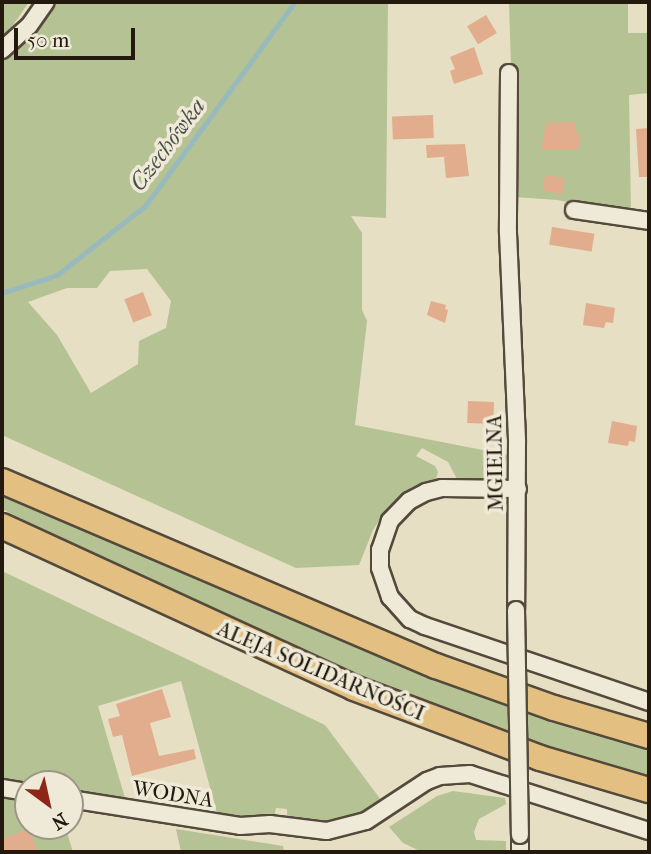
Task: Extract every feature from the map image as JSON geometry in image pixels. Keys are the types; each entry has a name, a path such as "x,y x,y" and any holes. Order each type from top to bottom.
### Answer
{"main road":[{"path":"2,481 424,661 554,708 649,736"},
{"name":"ALEJA SOLIDARNOŚCI","path":"2,526 354,688 540,758 649,790"}],"street":[{"path":"2,50 29,26 46,2"},
{"name":"MGIELNA","path":"509,73 508,233 518,489 516,610 520,852"},
{"path":"574,210 649,221"},
{"path":"518,489 443,488 426,492 399,510 390,521 380,550 380,568 390,597 410,619 425,626 649,702"},
{"name":"WODNA","path":"84,801 240,826 270,824 327,831 354,827 427,781 455,774 486,777 649,831"}],"green space":[{"path":"2,2 29,2 2,41"},
{"path":"48,2 388,2 386,218 351,216 362,233 362,310 367,321 355,425 508,455 500,480 457,479 448,462 422,448 416,456 435,466 438,472 436,479 412,487 388,507 373,530 359,565 296,568 2,435 2,62 23,42","holes":["147,269 171,301 166,328 139,341 138,364 91,393 57,335 28,302 67,288 97,288 110,271"]},
{"path":"509,2 628,2 628,33 649,33 649,93 629,95 631,213 557,200 515,197"},
{"path":"2,494 453,684 598,735 649,748 649,782 574,760 409,700 171,594 2,509"},
{"path":"2,571 325,725 381,800 359,816 338,822 287,820 287,809 276,808 274,818 217,813 181,681 98,706 125,798 84,794 84,770 14,770 14,786 2,785"},
{"path":"453,791 505,798 506,804 479,819 474,832 476,840 506,841 506,852 422,852 403,843 389,827 437,796"},
{"path":"2,796 14,798 14,840 69,840 73,852 2,852"},
{"path":"176,829 283,846 284,852 181,852"}],"building":[{"path":"486,15 497,33 478,44 467,26"},
{"path":"474,47 483,74 454,84 450,71 455,69 450,57"},
{"path":"433,115 434,138 393,139 392,116"},
{"path":"575,122 575,133 580,133 580,149 541,149 546,123"},
{"path":"649,128 649,177 639,177 636,129"},
{"path":"465,144 469,176 446,178 444,157 454,156 427,158 426,145"},
{"path":"545,175 565,178 562,194 542,191"},
{"path":"552,227 594,234 592,252 549,245"},
{"path":"143,292 152,315 133,323 124,299"},
{"path":"431,301 446,305 445,309 448,310 445,323 427,315"},
{"path":"586,303 615,308 613,323 606,322 604,328 583,325"},
{"path":"468,401 494,402 493,424 467,423"},
{"path":"612,421 637,426 635,442 629,441 628,446 608,443"},
{"path":"162,689 171,717 150,723 159,756 194,749 196,759 132,776 122,735 113,737 108,719 120,716 116,704"},
{"path":"14,835 14,840 33,840 38,852 2,852 2,839"}],"waterway":[{"name":"Czechówka","path":"2,293 57,275 145,206 295,2"}]}
